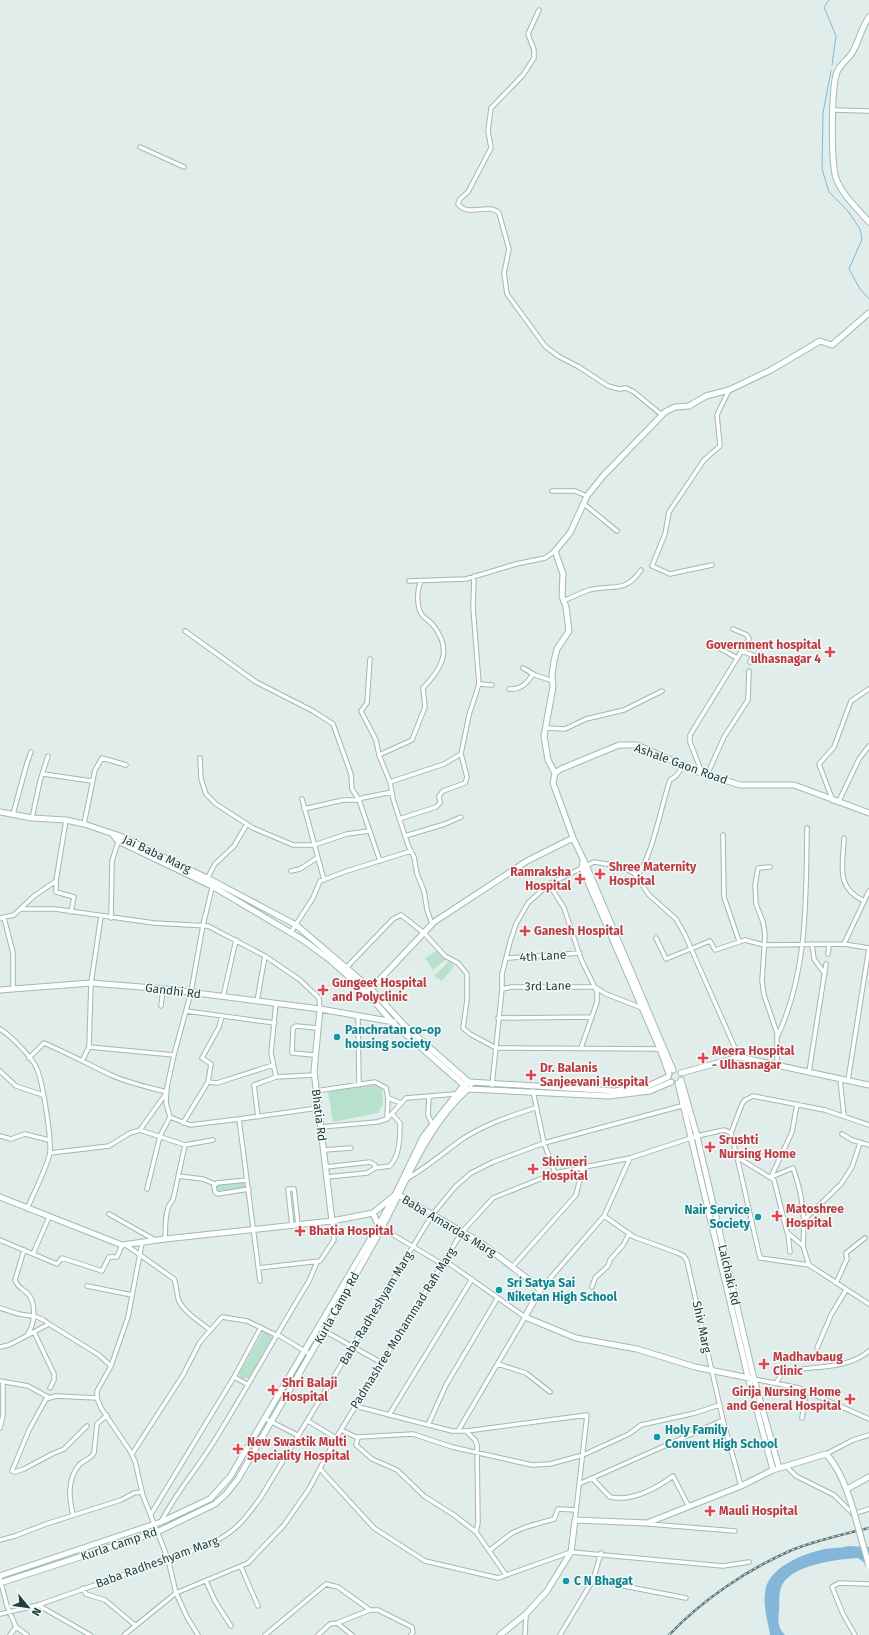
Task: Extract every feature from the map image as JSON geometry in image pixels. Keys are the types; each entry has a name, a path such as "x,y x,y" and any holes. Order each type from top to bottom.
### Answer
{"street":[{"path":"539,10 528,34 534,54 532,63 491,108 488,130 491,148 468,192 460,199 458,204 465,210 494,209 499,213 509,249 504,273 507,294 545,346 558,356 579,367 608,386 619,390 626,388 634,392 662,415"},
{"path":"869,17 864,24 853,53 837,71 833,110 832,163 836,179 843,192 869,222"},
{"path":"833,110 869,111"},
{"path":"140,147 184,167"},
{"path":"409,581 466,578 537,558 545,558 555,551 570,533 587,496 603,476 662,415 675,407 689,406 706,396 729,390 771,370 820,341 832,345 869,313"},
{"path":"712,565 670,574 652,566 665,534 669,512 704,460 720,446 718,415 729,390"},
{"path":"552,491 575,491 587,496"},
{"path":"584,504 617,531"},
{"path":"555,551 563,574 561,583 569,631 557,649 552,674 553,687 544,736 548,760 554,773 553,783 600,905 662,1048 674,1070 681,1072 739,1058 869,1085"},
{"path":"563,600 588,590 624,586 635,579 641,570"},
{"path":"399,818 440,804 440,796 443,791 465,783 467,777 461,754 469,715 479,684 473,607 474,576"},
{"path":"379,755 412,740 425,707 423,688 440,667 444,657 441,637 433,625 422,614 418,605 418,587 420,581"},
{"path":"705,774 690,742 690,735 749,636 733,629"},
{"path":"186,631 256,682 313,711 333,724 351,774 352,789 359,800 380,861"},
{"path":"719,648 737,658"},
{"path":"741,651 761,658"},
{"path":"750,662 753,656"},
{"path":"370,659 367,703 361,711 376,740 379,755 390,782 399,818 411,851 432,924"},
{"path":"523,668 533,674 553,681"},
{"path":"705,774 724,737 748,700 749,671"},
{"path":"509,689 519,688 526,683 533,674"},
{"path":"479,684 492,684"},
{"path":"836,802 819,764 834,747 851,701 869,689"},
{"path":"546,728 565,729 586,719 624,710 662,691"},
{"name":"Ashale Gaon Road","path":"554,773 561,768 619,745 637,745 683,766 740,785 802,787 836,802 869,814"},
{"path":"836,802 859,759 869,746"},
{"path":"13,814 26,763 31,752"},
{"path":"390,782 444,764 461,754"},
{"path":"32,818 48,756"},
{"path":"84,824 95,770 102,758 126,765"},
{"path":"200,758 201,779 206,794 216,804 247,824 293,845 314,845 347,834 369,831"},
{"path":"636,876 640,872 647,858 670,780 676,776 683,766"},
{"path":"43,774 92,781"},
{"path":"304,808 343,800 359,800 362,798 392,792"},
{"path":"302,799 324,880"},
{"name":"Jai Baba Marg","path":"0,812 32,818 66,820 84,824 113,835 296,925 369,991 396,1021"},
{"path":"405,836 445,824 461,817"},
{"path":"66,820 56,881 56,892 74,897 71,912"},
{"path":"207,880 215,864 234,846 247,824"},
{"path":"777,1066 778,1037 790,1007 802,944 806,887 807,828"},
{"path":"723,835 724,897 739,941"},
{"path":"369,991 432,924 526,862 573,838"},
{"path":"844,838 844,882 852,895 864,901"},
{"path":"111,918 112,861 119,839"},
{"path":"291,932 313,898 320,881 411,851"},
{"path":"291,871 300,869 317,858"},
{"path":"492,1090 502,989 502,974 516,924 528,903 549,884 584,864 594,862 620,866 631,871 649,895 676,919 691,949 739,1058"},
{"path":"770,867 758,868 755,886 756,904 764,927 762,981 764,995 778,1037"},
{"path":"13,988 13,953 2,918 14,915 34,896 56,881"},
{"path":"147,1189 160,1136 170,1117 166,1103 166,1092 174,1055 191,992 203,925 213,883"},
{"name":"Jai Baba Marg","path":"213,883 291,932 344,970"},
{"path":"549,884 564,908 580,953 597,992 592,1017 581,1048"},
{"path":"844,944 869,891"},
{"path":"20,909 55,909 154,923 203,925 236,940 265,956 313,992 319,998 320,1009"},
{"path":"344,970 397,915 405,916 440,947 446,956 458,963 467,974 467,1000 463,1028 470,1034 496,1048 662,1048"},
{"path":"82,1060 89,1047 91,983 101,916"},
{"path":"656,938 665,959 710,941 714,949 717,950 745,940 764,944 844,944 869,948 848,1080"},
{"path":"223,997 236,940"},
{"path":"812,944 814,959 825,974"},
{"path":"828,954 830,944"},
{"name":"4th Lane","path":"507,958 580,953"},
{"path":"257,1001 265,956"},
{"path":"808,1072 826,964"},
{"path":"863,982 869,983"},
{"name":"Gandhi Rd","path":"0,990 91,983 191,992 320,1009 346,1013 358,1017 396,1021"},
{"name":"3rd Lane","path":"502,989 519,986 594,987"},
{"path":"594,987 606,994 645,1008"},
{"path":"161,1006 163,989"},
{"path":"276,1003 271,1053 276,1077"},
{"name":"Bhatia Rd","path":"320,1009 314,1055 314,1075 332,1221"},
{"path":"186,1011 275,1023"},
{"path":"183,1123 208,1082 211,1064 202,1058 219,1027 222,1016"},
{"path":"358,1017 359,1084"},
{"path":"498,1018 592,1017"},
{"path":"396,1021 470,1082 475,1089"},
{"path":"396,1021 468,1089 615,1096 650,1091 669,1078 674,1070"},
{"path":"314,1055 292,1053 291,1050 294,1027 317,1028"},
{"path":"0,1029 6,1032 37,1069 43,1095 50,1153 27,1209"},
{"path":"29,1058 44,1043 111,1075 129,1082 166,1092"},
{"path":"89,1047 174,1055"},
{"path":"662,1048 669,1078"},
{"path":"208,1082 217,1083 273,1065"},
{"path":"0,1071 16,1086 43,1095"},
{"path":"669,1078 679,1082 681,1072"},
{"path":"258,1117 254,1085 276,1077 314,1075"},
{"name":"Kurla Camp Rd","path":"0,1576 161,1522 205,1502 218,1492 230,1477 311,1355 322,1330 408,1178 429,1135 464,1085 470,1082 615,1090 648,1086 669,1078"},
{"path":"840,1079 844,1116"},
{"path":"316,1091 375,1082 381,1084 386,1088 388,1098 387,1119"},
{"name":"Lalchaki Rd","path":"679,1082 688,1104 697,1136 748,1377 773,1470"},
{"name":"Lalchaki Rd","path":"679,1082 682,1106 712,1211"},
{"name":"Kurla Camp Rd","path":"397,1196 415,1152 432,1124 457,1095 468,1089"},
{"path":"533,1091 544,1143 555,1173"},
{"path":"140,1130 166,1092"},
{"path":"321,1127 377,1122 387,1119 393,1115 406,1098 457,1095"},
{"path":"429,1096 428,1115 432,1124"},
{"path":"869,1124 796,1104 750,1097 742,1104 731,1133 760,1258 809,1265 869,1304"},
{"path":"388,1098 401,1103"},
{"name":"Baba Radheshyam Marg","path":"0,1614 38,1605 168,1558 209,1545 229,1534 242,1524 261,1497 299,1436 432,1215 455,1187 471,1173 493,1162 544,1143 688,1104"},
{"path":"771,1177 792,1132 796,1104"},
{"path":"170,1117 190,1125 318,1108"},
{"path":"408,1178 431,1164 462,1140 507,1117 536,1108"},
{"path":"327,1177 367,1173 375,1168 390,1166 398,1147 400,1123 393,1115"},
{"path":"239,1119 249,1189 252,1230 260,1281"},
{"path":"50,1153 109,1146 130,1133 140,1130 185,1144 213,1140"},
{"name":"Padmashree Mohammad Rafi Marg","path":"124,1635 176,1593 248,1563 284,1525 309,1489 355,1406 462,1232 493,1198 555,1173 630,1158 697,1136 724,1130 731,1133"},
{"path":"0,1136 11,1139 25,1134 48,1140"},
{"path":"842,1134 860,1143 869,1145"},
{"path":"805,1219 841,1184 852,1167 860,1143"},
{"path":"165,1239 167,1208 169,1203 173,1200 185,1144"},
{"path":"324,1150 351,1148"},
{"path":"737,1157 774,1180 788,1232 790,1252"},
{"path":"458,1431 540,1290 604,1216 630,1158"},
{"path":"326,1167 370,1162 375,1165 375,1168"},
{"path":"513,1266 576,1195 583,1167"},
{"path":"771,1177 792,1168 800,1188 805,1219 803,1246 809,1265"},
{"path":"178,1176 203,1179 215,1184 247,1180"},
{"path":"215,1184 215,1192 217,1193 249,1189"},
{"path":"292,1226 288,1189 294,1189 298,1225"},
{"path":"124,1245 165,1239 332,1221 373,1213 397,1196"},
{"name":"Baba Amardas Marg","path":"397,1196 480,1242 513,1266 540,1290"},
{"path":"0,1197 27,1209 124,1245 174,1279 178,1288 179,1301 210,1330"},
{"path":"290,1213 296,1212"},
{"path":"373,1213 380,1227 472,1279 497,1299 525,1317 576,1338 637,1349 694,1367 711,1369 806,1391 869,1419"},
{"path":"109,1214 156,1241"},
{"name":"Shiv Marg","path":"604,1216 629,1234 678,1253 686,1258 703,1328 719,1405 741,1486"},
{"path":"33,1254 49,1217"},
{"path":"258,1268 317,1262 322,1260 334,1240 332,1221"},
{"path":"788,1232 803,1246"},
{"path":"592,1286 595,1278 608,1266 610,1260 623,1245 629,1234"},
{"path":"836,1283 847,1259 846,1253 865,1238"},
{"path":"0,1240 57,1264 62,1258 102,1271 109,1257 117,1258 124,1245"},
{"path":"142,1243 128,1317 111,1366 98,1391 97,1398 101,1408 132,1454 142,1492 168,1558 176,1593 187,1617 198,1635"},
{"path":"24,1250 15,1280 19,1288 29,1295 34,1316 31,1329 25,1337"},
{"name":"Lalchaki Rd","path":"721,1252 779,1468"},
{"path":"161,1522 174,1498 199,1466 309,1281 317,1262"},
{"path":"389,1415 472,1279"},
{"path":"87,1286 132,1295"},
{"path":"817,1348 831,1315 846,1290"},
{"path":"428,1424 446,1385 497,1299"},
{"path":"0,1308 19,1314 41,1318 99,1355 111,1366"},
{"path":"132,1454 183,1375 200,1342 222,1317 247,1321 280,1336 311,1355"},
{"path":"0,1347 9,1345 49,1324"},
{"path":"151,1514 234,1377 261,1327"},
{"path":"322,1330 354,1346 382,1363"},
{"name":"Kurla Camp Rd","path":"0,1582 157,1532 202,1512 215,1504 226,1494 238,1479 305,1352 322,1330"},
{"path":"34,1332 54,1374 54,1380 50,1388"},
{"path":"776,1383 779,1376 783,1372 836,1366 858,1359 869,1351"},
{"path":"498,1364 526,1373 550,1392"},
{"path":"234,1377 247,1384"},
{"path":"0,1428 4,1415 2,1381 28,1386 48,1397 97,1398"},
{"path":"802,1418 806,1391"},
{"path":"48,1397 28,1430 13,1465 13,1472 24,1469 64,1449 87,1426"},
{"path":"341,1430 358,1438 360,1436 413,1434 452,1447 477,1451 532,1465 550,1464 583,1455 629,1434 641,1425 695,1413 719,1405"},
{"path":"355,1406 467,1432 587,1415 571,1552 547,1591 526,1614 500,1635"},
{"path":"73,1515 69,1488 79,1466 94,1453 96,1428 99,1421 107,1415"},
{"path":"268,1420 299,1436"},
{"path":"579,1484 723,1420"},
{"path":"308,1421 336,1438"},
{"path":"467,1432 475,1440 477,1451 478,1523 476,1532"},
{"path":"647,1523 741,1486 773,1470 826,1454 853,1440 869,1435"},
{"path":"358,1438 356,1445 367,1455 397,1470 424,1496 454,1515 476,1532 506,1575"},
{"path":"826,1454 832,1460 847,1489 869,1566"},
{"path":"786,1466 796,1476 834,1495 853,1514 869,1509"},
{"path":"320,1469 374,1528 426,1562 498,1578 571,1552 601,1553 723,1566 749,1562"},
{"path":"592,1478 607,1494 615,1498 628,1498 664,1483 673,1476 689,1507"},
{"path":"847,1489 869,1477"},
{"path":"0,1540 121,1500 134,1493 142,1492"},
{"path":"490,1550 512,1533 554,1518 558,1509 576,1510"},
{"path":"575,1520 647,1523 735,1532"},
{"path":"560,1635 593,1580 601,1553"},
{"path":"241,1567 258,1606"},
{"path":"593,1580 686,1598"},
{"path":"206,1581 215,1600 231,1626"},
{"path":"0,1582 16,1627 27,1635"},
{"path":"855,1635 843,1614 832,1587 839,1583 869,1584"},
{"path":"265,1635 326,1584 338,1587 370,1610"},
{"path":"83,1588 86,1594 105,1600 136,1626"},
{"path":"38,1605 90,1635"},
{"path":"318,1635 330,1624 337,1623 370,1610 378,1610 404,1623 412,1628 413,1632 411,1635"},
{"path":"525,1635 526,1614"},
{"path":"337,1623 352,1635"},
{"path":"10,1635 16,1627"}],"green space":[{"path":"439,949 446,959 433,970 425,958"},
{"path":"449,961 454,966 442,981 434,976"},
{"path":"377,1085 382,1090 383,1104 378,1113 333,1122 328,1091"},
{"path":"244,1181 245,1188 217,1191 215,1187 217,1184"},
{"path":"265,1332 272,1338 249,1378 242,1379 239,1375 240,1372 262,1333"}],"water":[{"path":"848,1546 869,1547 869,1566 858,1558 816,1564 795,1572 787,1578 780,1591 778,1617 781,1629 785,1635 770,1635 765,1609 765,1592 767,1584 778,1569 795,1559 813,1552"}],"waterway":[{"path":"829,0 824,7 836,36 832,65"},
{"path":"831,71 823,113 822,169 829,192 848,211 860,229 862,239 849,269 860,289 869,299"}],"railway":[{"path":"669,1635 682,1622 726,1586 759,1566 801,1546 869,1528"}],"place":[{"name":"Government hospital ulhasnagar 4","path":"830,652"},
{"name":"Shree Maternity Hospital","path":"600,874"},
{"name":"Ramraksha Hospital","path":"580,879"},
{"name":"Ganesh Hospital","path":"525,931"},
{"name":"Gungeet Hospital and Polyclinic","path":"323,990"},
{"name":"Panchratan co-op housing society","path":"337,1037"},
{"name":"Meera Hospital - Ulhasnagar","path":"703,1058"},
{"name":"Dr. Balanis Sanjeevani Hospital","path":"531,1075"},
{"name":"Srushti Nursing Home","path":"710,1147"},
{"name":"Shivneri Hospital","path":"533,1169"},
{"name":"Matoshree Hospital","path":"777,1216"},
{"name":"Nair Service Society","path":"758,1217"},
{"name":"Bhatia Hospital","path":"300,1231"},
{"name":"Sri Satya Sai Niketan High School","path":"499,1290"},
{"name":"Madhavbaug Clinic","path":"764,1364"},
{"name":"Shri Balaji Hospital","path":"273,1390"},
{"name":"Girija Nursing Home and General Hospital","path":"850,1399"},
{"name":"Holy Family Convent High School","path":"657,1437"},
{"name":"New Swastik Multi Speciality Hospital","path":"238,1449"},
{"name":"Mauli Hospital","path":"710,1511"},
{"name":"C N Bhagat","path":"566,1581"}]}
